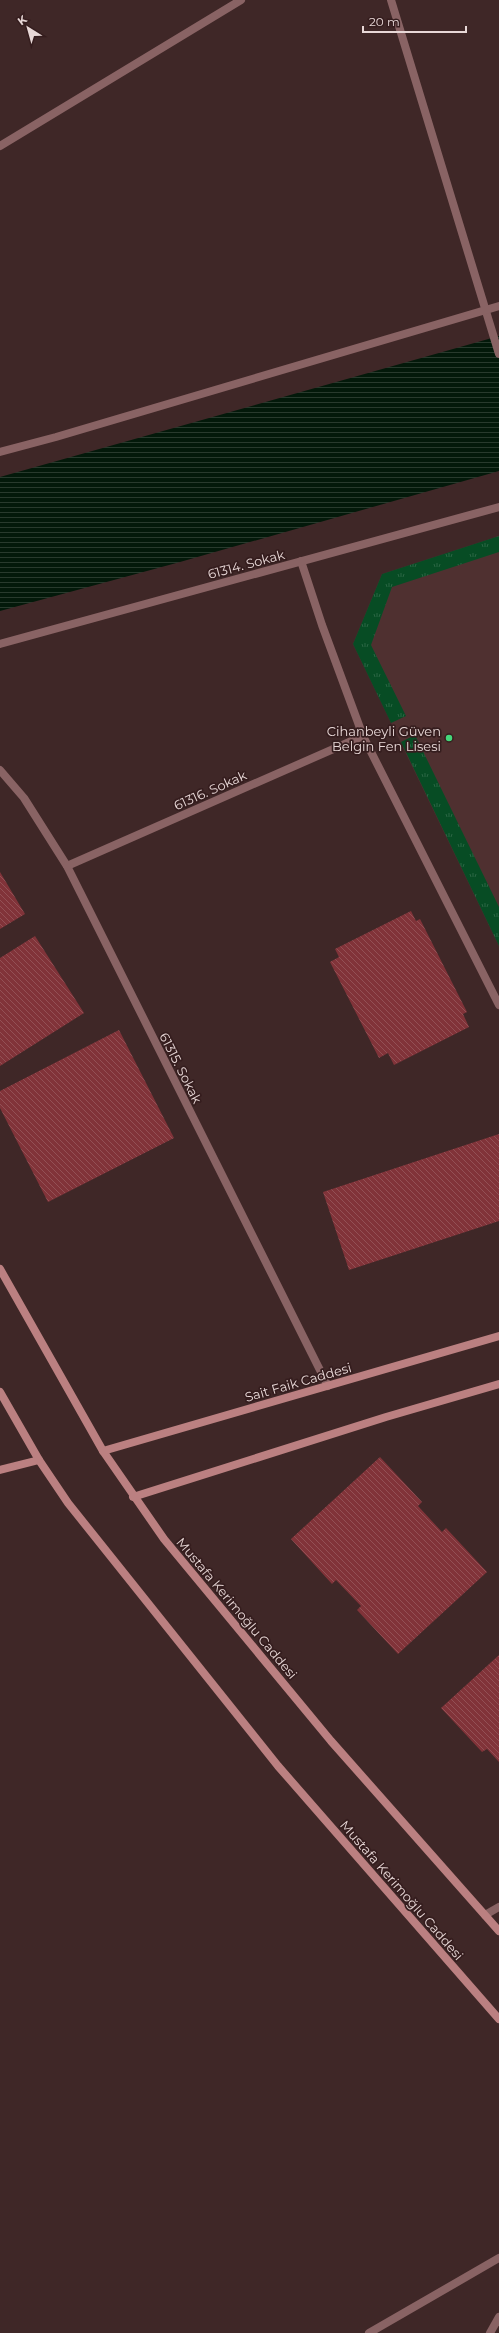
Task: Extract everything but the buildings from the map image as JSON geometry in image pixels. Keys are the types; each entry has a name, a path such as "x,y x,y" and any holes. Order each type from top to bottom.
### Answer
{"main road":[{"name":"Mustafa Kerimoğlu Caddesi","path":"0,1269 103,1451 133,1497 169,1545 331,1741 499,1931"},
{"name":"Sait Faik Caddesi","path":"103,1451 499,1336"},
{"path":"133,1497 386,1417 499,1384"},
{"name":"Mustafa Kerimoğlu Caddesi","path":"0,1392 39,1460 68,1503 278,1766 499,2019"},
{"path":"0,1470 39,1460"}],"street":[{"path":"0,146 242,0"},
{"path":"391,0 499,354"},
{"path":"0,452 499,306"},
{"name":"61314. Sokak","path":"0,644 499,507"},
{"path":"301,561 322,625 363,736 499,1005"},
{"name":"61316. Sokak","path":"67,866 363,736"},
{"name":"61315. Sokak","path":"0,770 24,798 67,866 328,1386"},
{"path":"485,1915 499,1907"},
{"path":"369,2333 473,2275 499,2258"},
{"path":"490,2333 499,2317"}],"shaded area":[{"path":"499,336 499,471 180,562 0,611 0,477"},
{"name":"Cihanbeyli Güven Belgin Fen Lisesi","path":"499,536 499,946 353,644 382,574"}],"green space":[{"path":"499,536 499,552 392,587 371,645 406,716 391,723 353,644 382,574"},
{"path":"415,735 499,907 499,946 401,742"}],"place":[{"name":"Cihanbeyli Güven Belgin Fen Lisesi","path":"449,738"}]}
